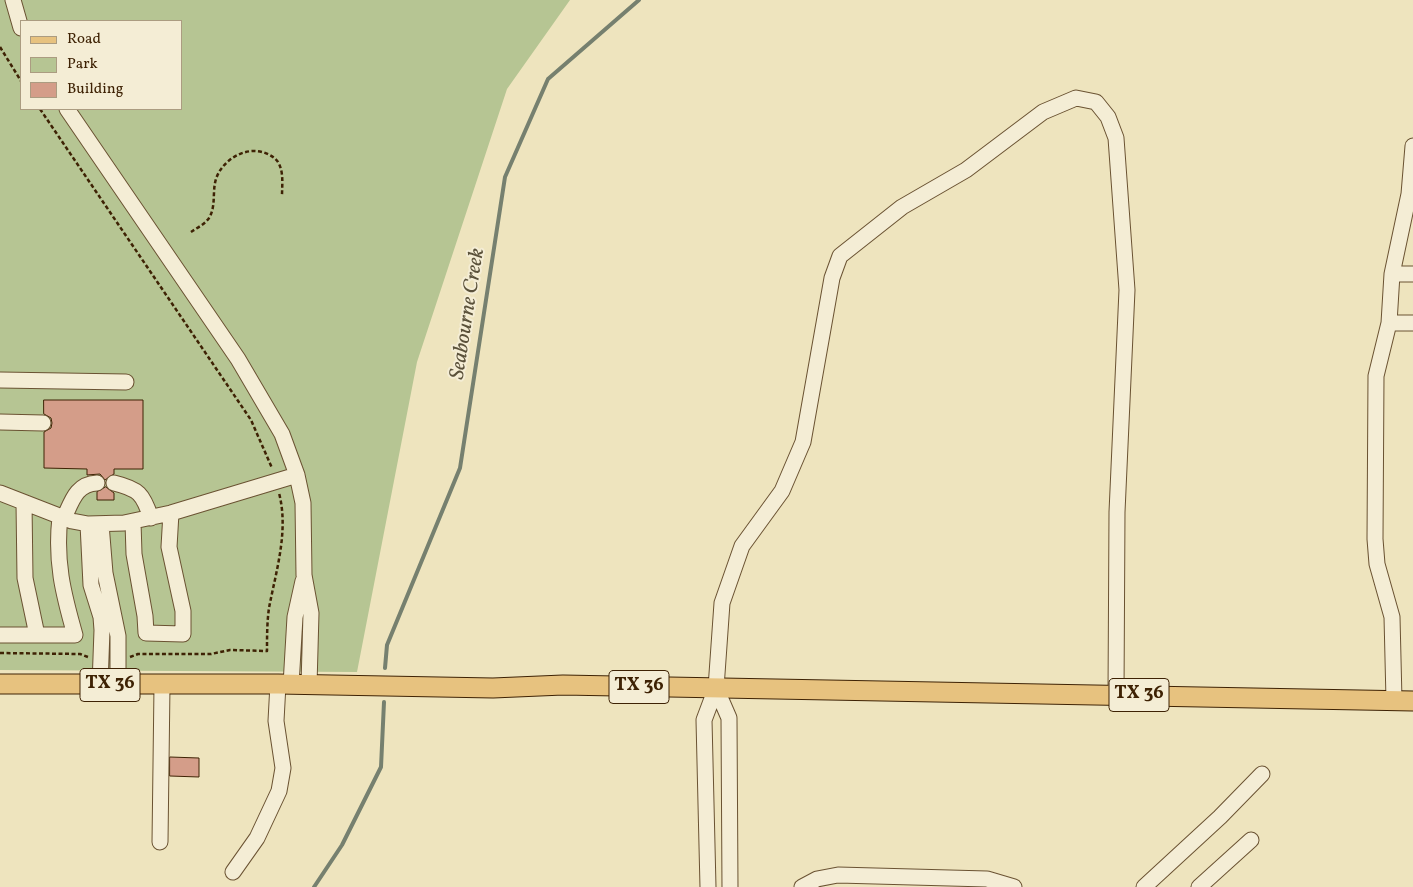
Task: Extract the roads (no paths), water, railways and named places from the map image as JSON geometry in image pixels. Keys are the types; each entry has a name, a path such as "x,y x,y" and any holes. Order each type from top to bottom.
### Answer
{"main road":[{"name":"TX 36","path":"0,684 493,688 563,685 1404,700"}],"street":[{"path":"13,0 20,24"},
{"path":"708,887 704,720 716,688 722,603 742,546 782,491 803,442 832,278 840,256 902,207 966,170 1043,112 1076,98 1096,102 1108,117 1116,138 1126,280 1118,512 1116,694"},
{"path":"68,110 258,390 282,434 296,475 302,503 304,575 311,613 292,685 276,721 283,768 279,791 257,838 232,872"},
{"path":"1404,700 1392,617 1377,564 1375,540 1376,376 1389,323 1392,274 1411,194 1413,146"},
{"path":"1392,274 1413,274"},
{"path":"1389,323 1413,323"},
{"path":"0,380 126,382"},
{"path":"0,422 43,423"},
{"path":"0,493 62,518 94,524 133,522 170,513 296,475"},
{"path":"0,635 75,635 61,587 58,534 62,518 77,490 86,484 97,483"},
{"path":"114,483 136,490 144,499 150,518"},
{"path":"24,503 25,578 37,635"},
{"path":"133,522 134,554 145,616 146,633 183,634 183,611 169,547 170,513"},
{"path":"94,524 91,585 100,617 101,658 109,685"},
{"path":"94,524 115,618 119,658 109,685"},
{"path":"160,842 162,686"},
{"path":"716,688 729,718 730,887"},
{"path":"1144,887 1220,817 1262,774"},
{"path":"1199,887 1250,840"},
{"path":"802,887 817,879 838,875 987,879 1014,887"}],"waterway":[{"name":"Seabourne Creek","path":"385,668 387,645 460,468 505,177 548,79 639,0"},
{"name":"Seabourne Creek","path":"314,887 342,845 381,767 384,702"}]}
